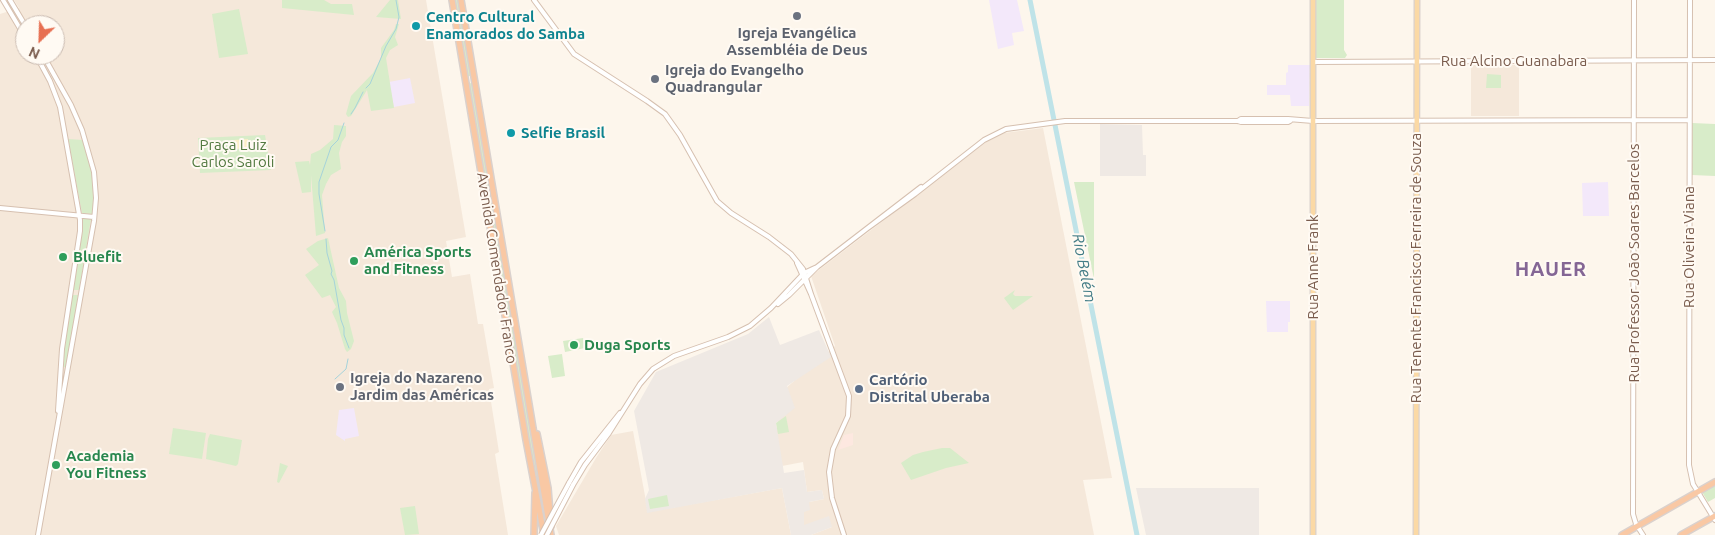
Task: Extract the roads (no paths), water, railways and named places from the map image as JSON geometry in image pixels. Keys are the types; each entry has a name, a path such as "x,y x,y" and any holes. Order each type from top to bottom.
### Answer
{"highway":[{"name":"Avenida Comendador Franco","path":"452,0 526,440 547,534"},
{"name":"Avenida Comendador Franco","path":"461,0 528,397 548,488 552,518 547,534"},
{"path":"466,83 472,82 475,85"},
{"path":"488,218 494,221 497,216"},
{"path":"534,535 535,482"},
{"path":"1622,535 1714,482"},
{"path":"547,534 561,509"},
{"path":"1681,535 1714,518"}],"main road":[{"path":"4,0 15,19"},
{"path":"10,0 19,15"},
{"path":"534,0 574,54 665,114 673,123 713,196 722,206 781,245 795,258 812,294 849,396 849,412 833,448 829,472 832,498 844,535"},
{"name":"Rua Anne Frank","path":"1313,0 1313,535"},
{"name":"Rua Tenente Francisco Ferreira de Souza","path":"1416,535 1417,0"},
{"name":"Rua Professor João Soares Barcelos","path":"1634,0 1633,514 1637,526"},
{"name":"Rua Oliveira Viana","path":"1690,0 1689,465 1692,481 1697,492 1714,518"},
{"name":"Rua Alcino Guanabara","path":"1313,62 1715,60"},
{"path":"41,65 60,107 80,215 80,231 62,349 57,430"},
{"path":"38,535 94,217 96,183 85,139 71,105 49,65"},
{"path":"547,534 584,459 623,410 646,376 659,364 677,355 738,333 754,324 771,308 787,297 804,276 909,199 925,184 994,133 1010,128 1062,121 1238,121 1241,119 1288,119 1290,121 1689,120"},
{"path":"0,208 94,217"},
{"path":"1637,526 1643,535"}],"waterway":[{"path":"366,88 370,84 386,46 396,29 399,17 396,0"},
{"name":"Rio Belém","path":"1030,0 1137,535"},
{"path":"351,114 363,92"},
{"path":"325,231 319,182 331,147 338,140 344,123"},
{"path":"326,239 331,274 334,280 344,335 349,348"},
{"path":"335,379 346,369 348,359"}],"place":[{"name":"Igreja Evangélica Assembléia de Deus","path":"797,16"},
{"name":"Centro Cultural Enamorados do Samba","path":"416,26"},
{"name":"Igreja do Evangelho Quadrangular","path":"655,79"},
{"name":"Selfie Brasil","path":"511,133"},
{"name":"Bluefit","path":"63,257"},
{"name":"América Sports and Fitness","path":"354,261"},
{"name":"Duga Sports","path":"574,345"},
{"name":"Igreja do Nazareno Jardim das Américas","path":"340,387"},
{"name":"Cartório Distrital Uberaba","path":"859,389"},
{"name":"Academia You Fitness","path":"56,465"}],"district":[{"name":"HAUER","path":"1551,269"}],"park label":[{"name":"Praça Luiz Carlos Saroli","path":"233,154"}]}
